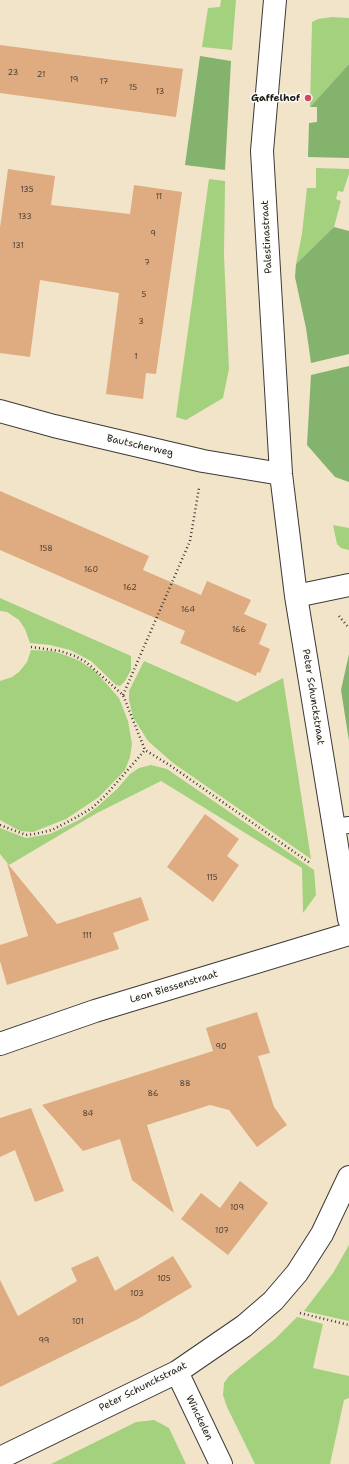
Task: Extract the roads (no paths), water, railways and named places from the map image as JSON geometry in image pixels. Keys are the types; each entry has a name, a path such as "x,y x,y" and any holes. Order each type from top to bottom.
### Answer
{"street":[{"name":"Palestinastraat","path":"275,0 262,150 281,474"},
{"name":"Bautscherweg","path":"0,412 203,461 281,474"},
{"name":"Peter Schunckstraat","path":"281,474 296,596 341,826 340,862 349,919"},
{"path":"296,596 349,585"},
{"name":"Leon Biessenstraat","path":"0,1044 95,1011 349,934"},
{"name":"Peter Schunckstraat","path":"0,1458 176,1372 220,1344 268,1305 297,1273 322,1234 349,1177"},
{"name":"Winckelen","path":"176,1372 221,1464"}],"place":[{"name":"Gaffelhof","path":"308,98"}]}
